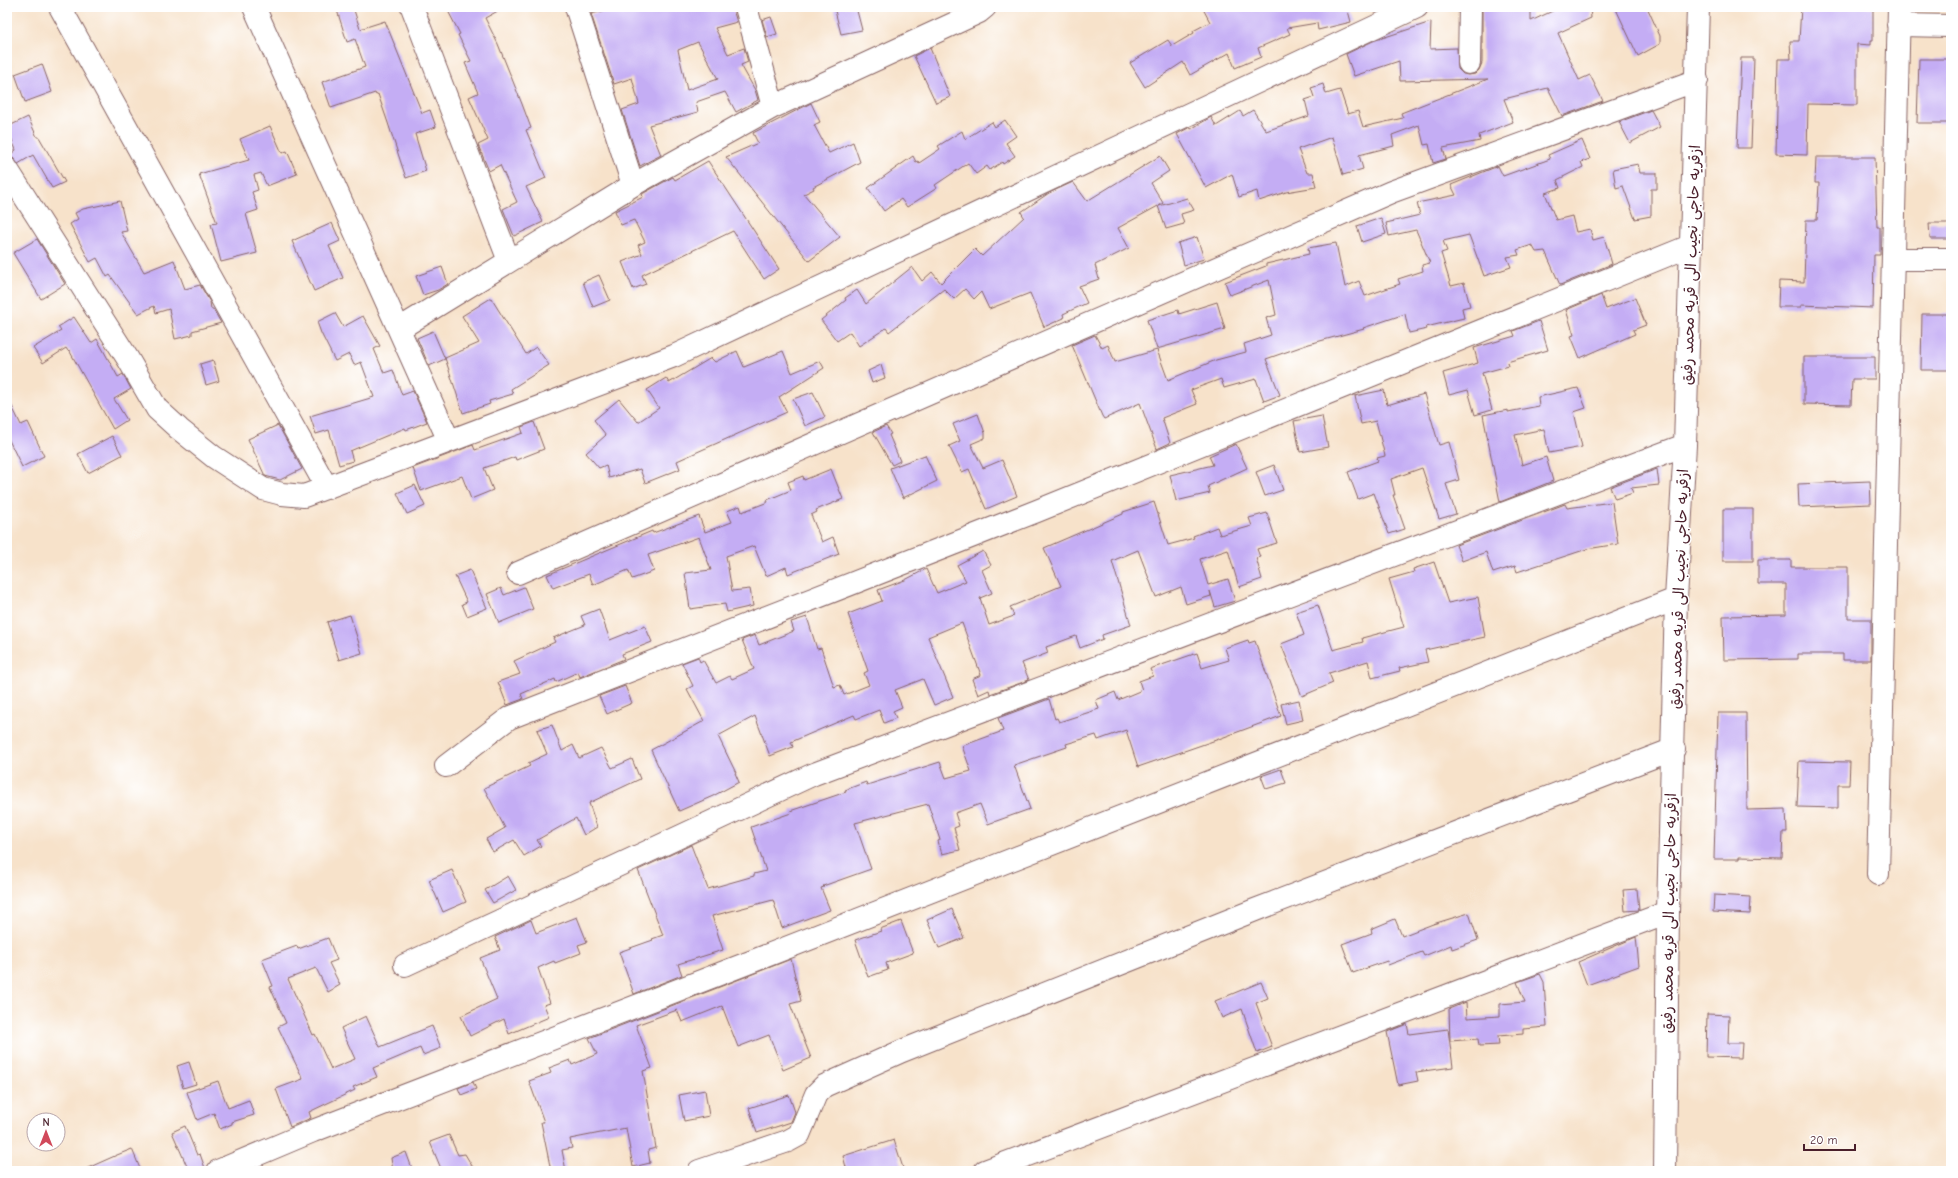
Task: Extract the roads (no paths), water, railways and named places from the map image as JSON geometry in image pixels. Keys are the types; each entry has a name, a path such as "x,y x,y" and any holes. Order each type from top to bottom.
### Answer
{"street":[{"path":"60,7 327,488"},
{"path":"254,7 449,441"},
{"path":"412,7 509,261"},
{"path":"576,7 633,185"},
{"path":"746,7 773,107"},
{"path":"399,329 633,185 773,107 979,12 985,7"},
{"path":"7,169 128,359 157,410 214,457 263,489 282,494 304,496 674,356 1417,7"},
{"path":"1469,63 1470,7"},
{"name":"ازقریه حاجی نجیب الی قریه محمد رفیق","path":"1665,1171 1668,912 1674,750 1676,598 1685,445 1698,7"},
{"path":"1878,874 1898,16 1951,26"},
{"path":"518,573 1391,192 1697,80"},
{"path":"446,766 509,718 1037,511 1690,246"},
{"path":"1893,259 1951,259"},
{"path":"405,965 814,774 1685,445"},
{"path":"218,1171 313,1131 776,952 1676,598"},
{"path":"699,1171 788,1141 799,1135 816,1094 824,1086 902,1051 1255,910 1674,750"},
{"path":"985,1171 1668,912"}]}
